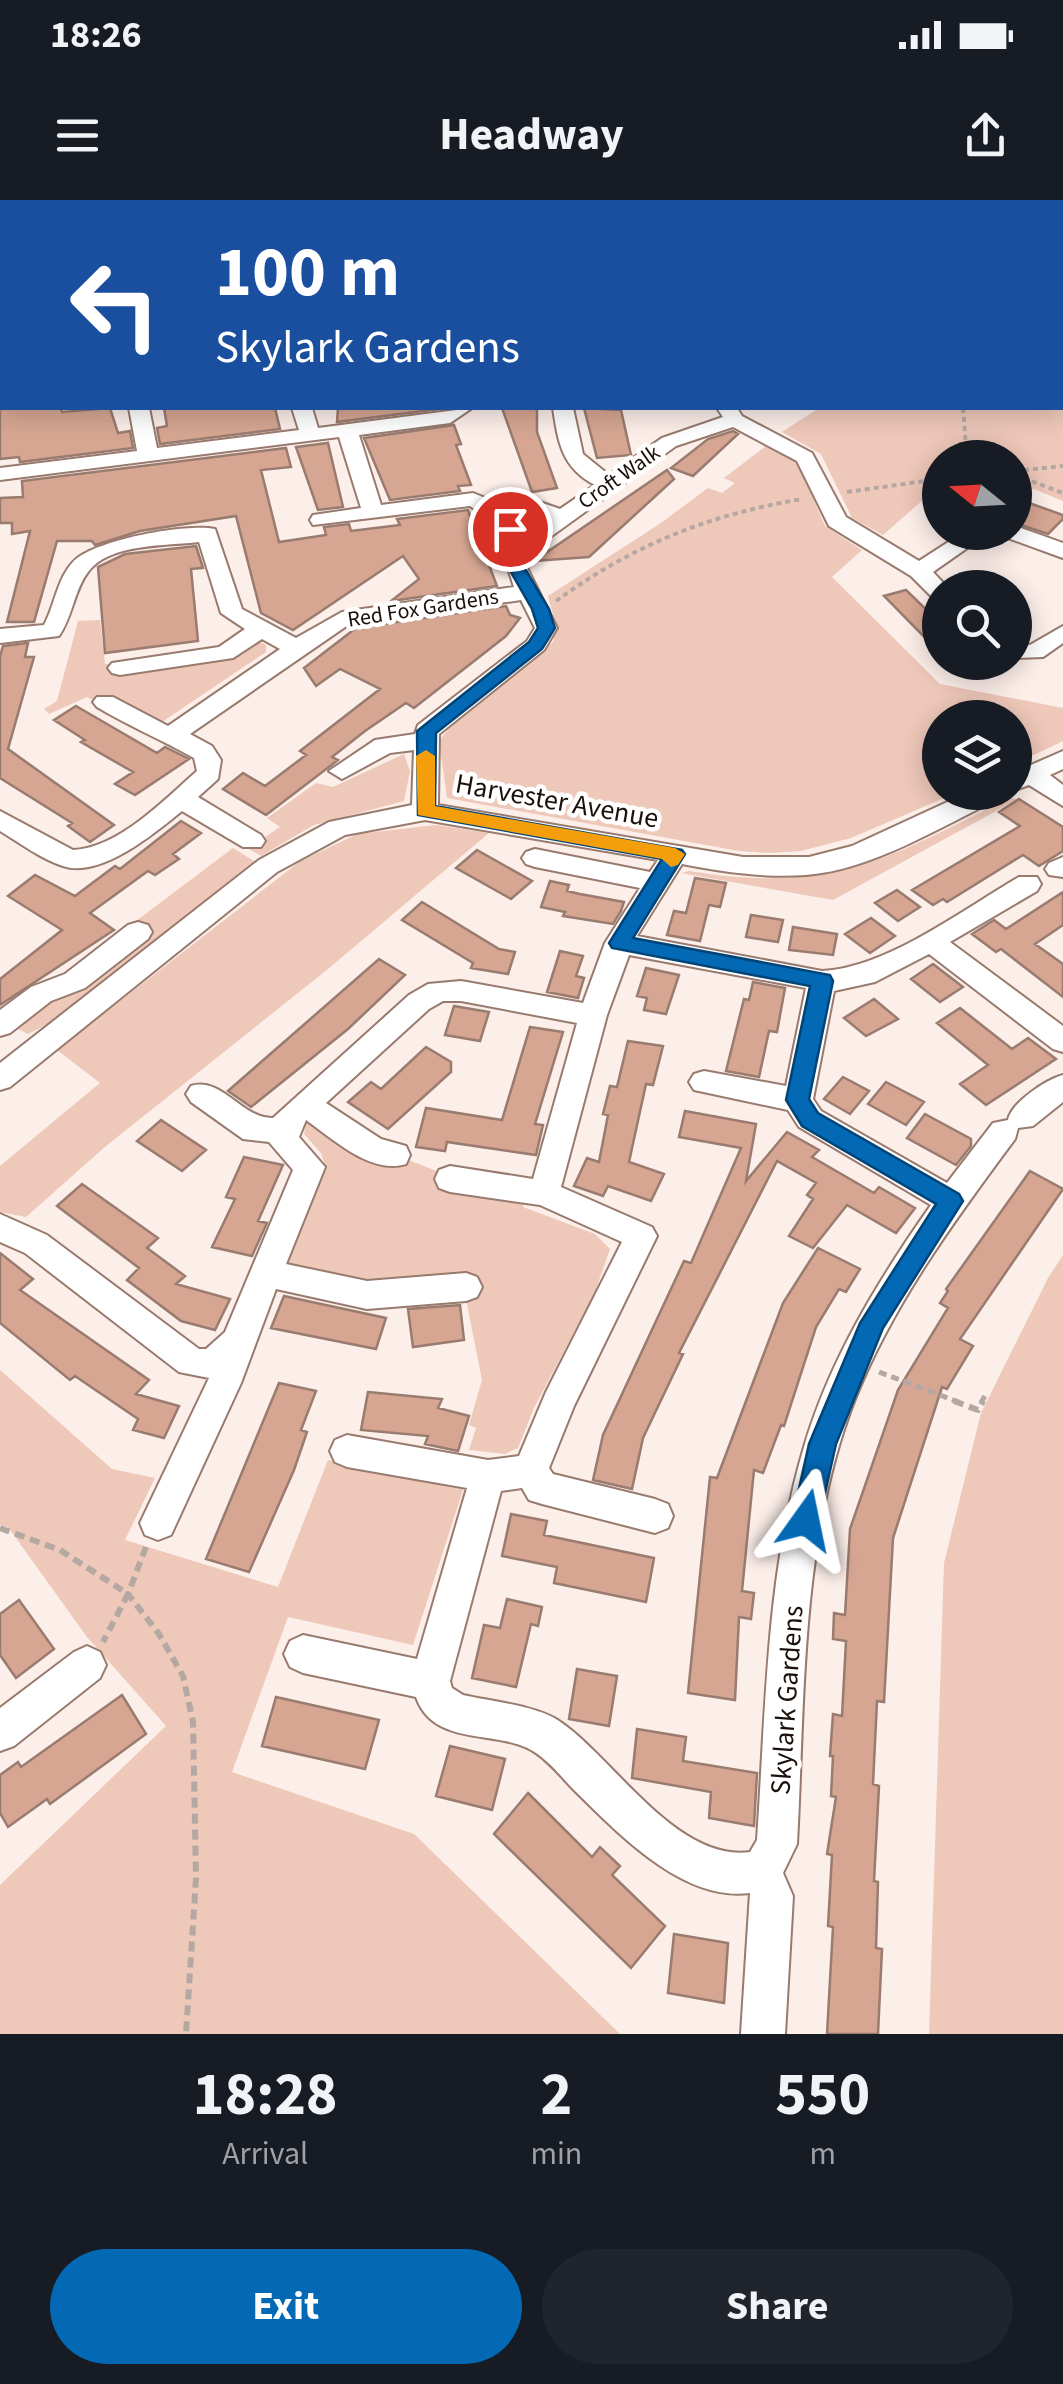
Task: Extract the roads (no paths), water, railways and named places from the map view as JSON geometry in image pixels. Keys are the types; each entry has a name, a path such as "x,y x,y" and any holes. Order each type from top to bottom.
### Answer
{"street":[{"path":"139,410 148,456"},
{"path":"303,410 310,435"},
{"path":"0,474 450,416 459,410"},
{"path":"563,410 570,454 579,468 608,483"},
{"path":"731,414 805,457 837,521 922,574"},
{"name":"Croft Walk","path":"541,532 669,442 731,414"},
{"path":"347,430 373,513"},
{"path":"320,520 474,499 496,510 510,529 516,567 546,628 536,645 427,731 425,811"},
{"name":"Croft Walk","path":"534,506 562,518"},
{"path":"0,636 51,630 64,614 78,569 93,554 207,534 232,612 295,647"},
{"path":"1032,539 1063,551"},
{"path":"919,571 952,550"},
{"name":"Red Fox Gardens","path":"172,735 295,647 342,619 534,600"},
{"path":"120,668 225,654 261,628"},
{"path":"1032,652 1063,633"},
{"path":"0,820 60,855 80,860 103,854 209,773 210,760 203,752 172,735 153,730 105,702"},
{"path":"342,771 384,746 426,740"},
{"path":"1032,774 1063,759"},
{"path":"1032,782 1063,798"},
{"path":"180,798 252,841"},
{"name":"Harvester Avenue","path":"0,1079 293,850 338,828 425,811 666,868 766,867 836,861 951,810"},
{"path":"534,858 666,868 619,943 593,1015 544,1193"},
{"path":"619,943 822,981 868,976 1028,884"},
{"path":"0,1025 41,994 75,981 138,932"},
{"path":"930,941 1063,1041"},
{"path":"822,981 798,1100 810,1119 951,1201"},
{"path":"155,1529 224,1384 310,1167 284,1140 288,1120 419,1002 438,991 461,990 593,1015"},
{"path":"0,1033 29,1056"},
{"path":"704,1082 798,1100"},
{"name":"Skylark Gardens","path":"763,2034 772,1896 762,1871 777,1844 797,1559 822,1444 873,1323 951,1201 1013,1125 1063,1086"},
{"path":"202,1094 254,1131 285,1130"},
{"path":"305,1104 372,1149 395,1155"},
{"path":"450,1179 544,1193 641,1236 558,1403 530,1471"},
{"path":"0,1228 36,1244 191,1362 206,1365 218,1361 238,1342"},
{"path":"267,1274 367,1295 466,1287"},
{"path":"347,1451 488,1476 530,1471"},
{"path":"530,1471 542,1488 655,1516"},
{"path":"488,1476 431,1681 436,1700 455,1712 544,1734 625,1812 694,1864 733,1875 762,1871"},
{"path":"303,1654 431,1681"},
{"path":"0,1732 87,1664"}]}
